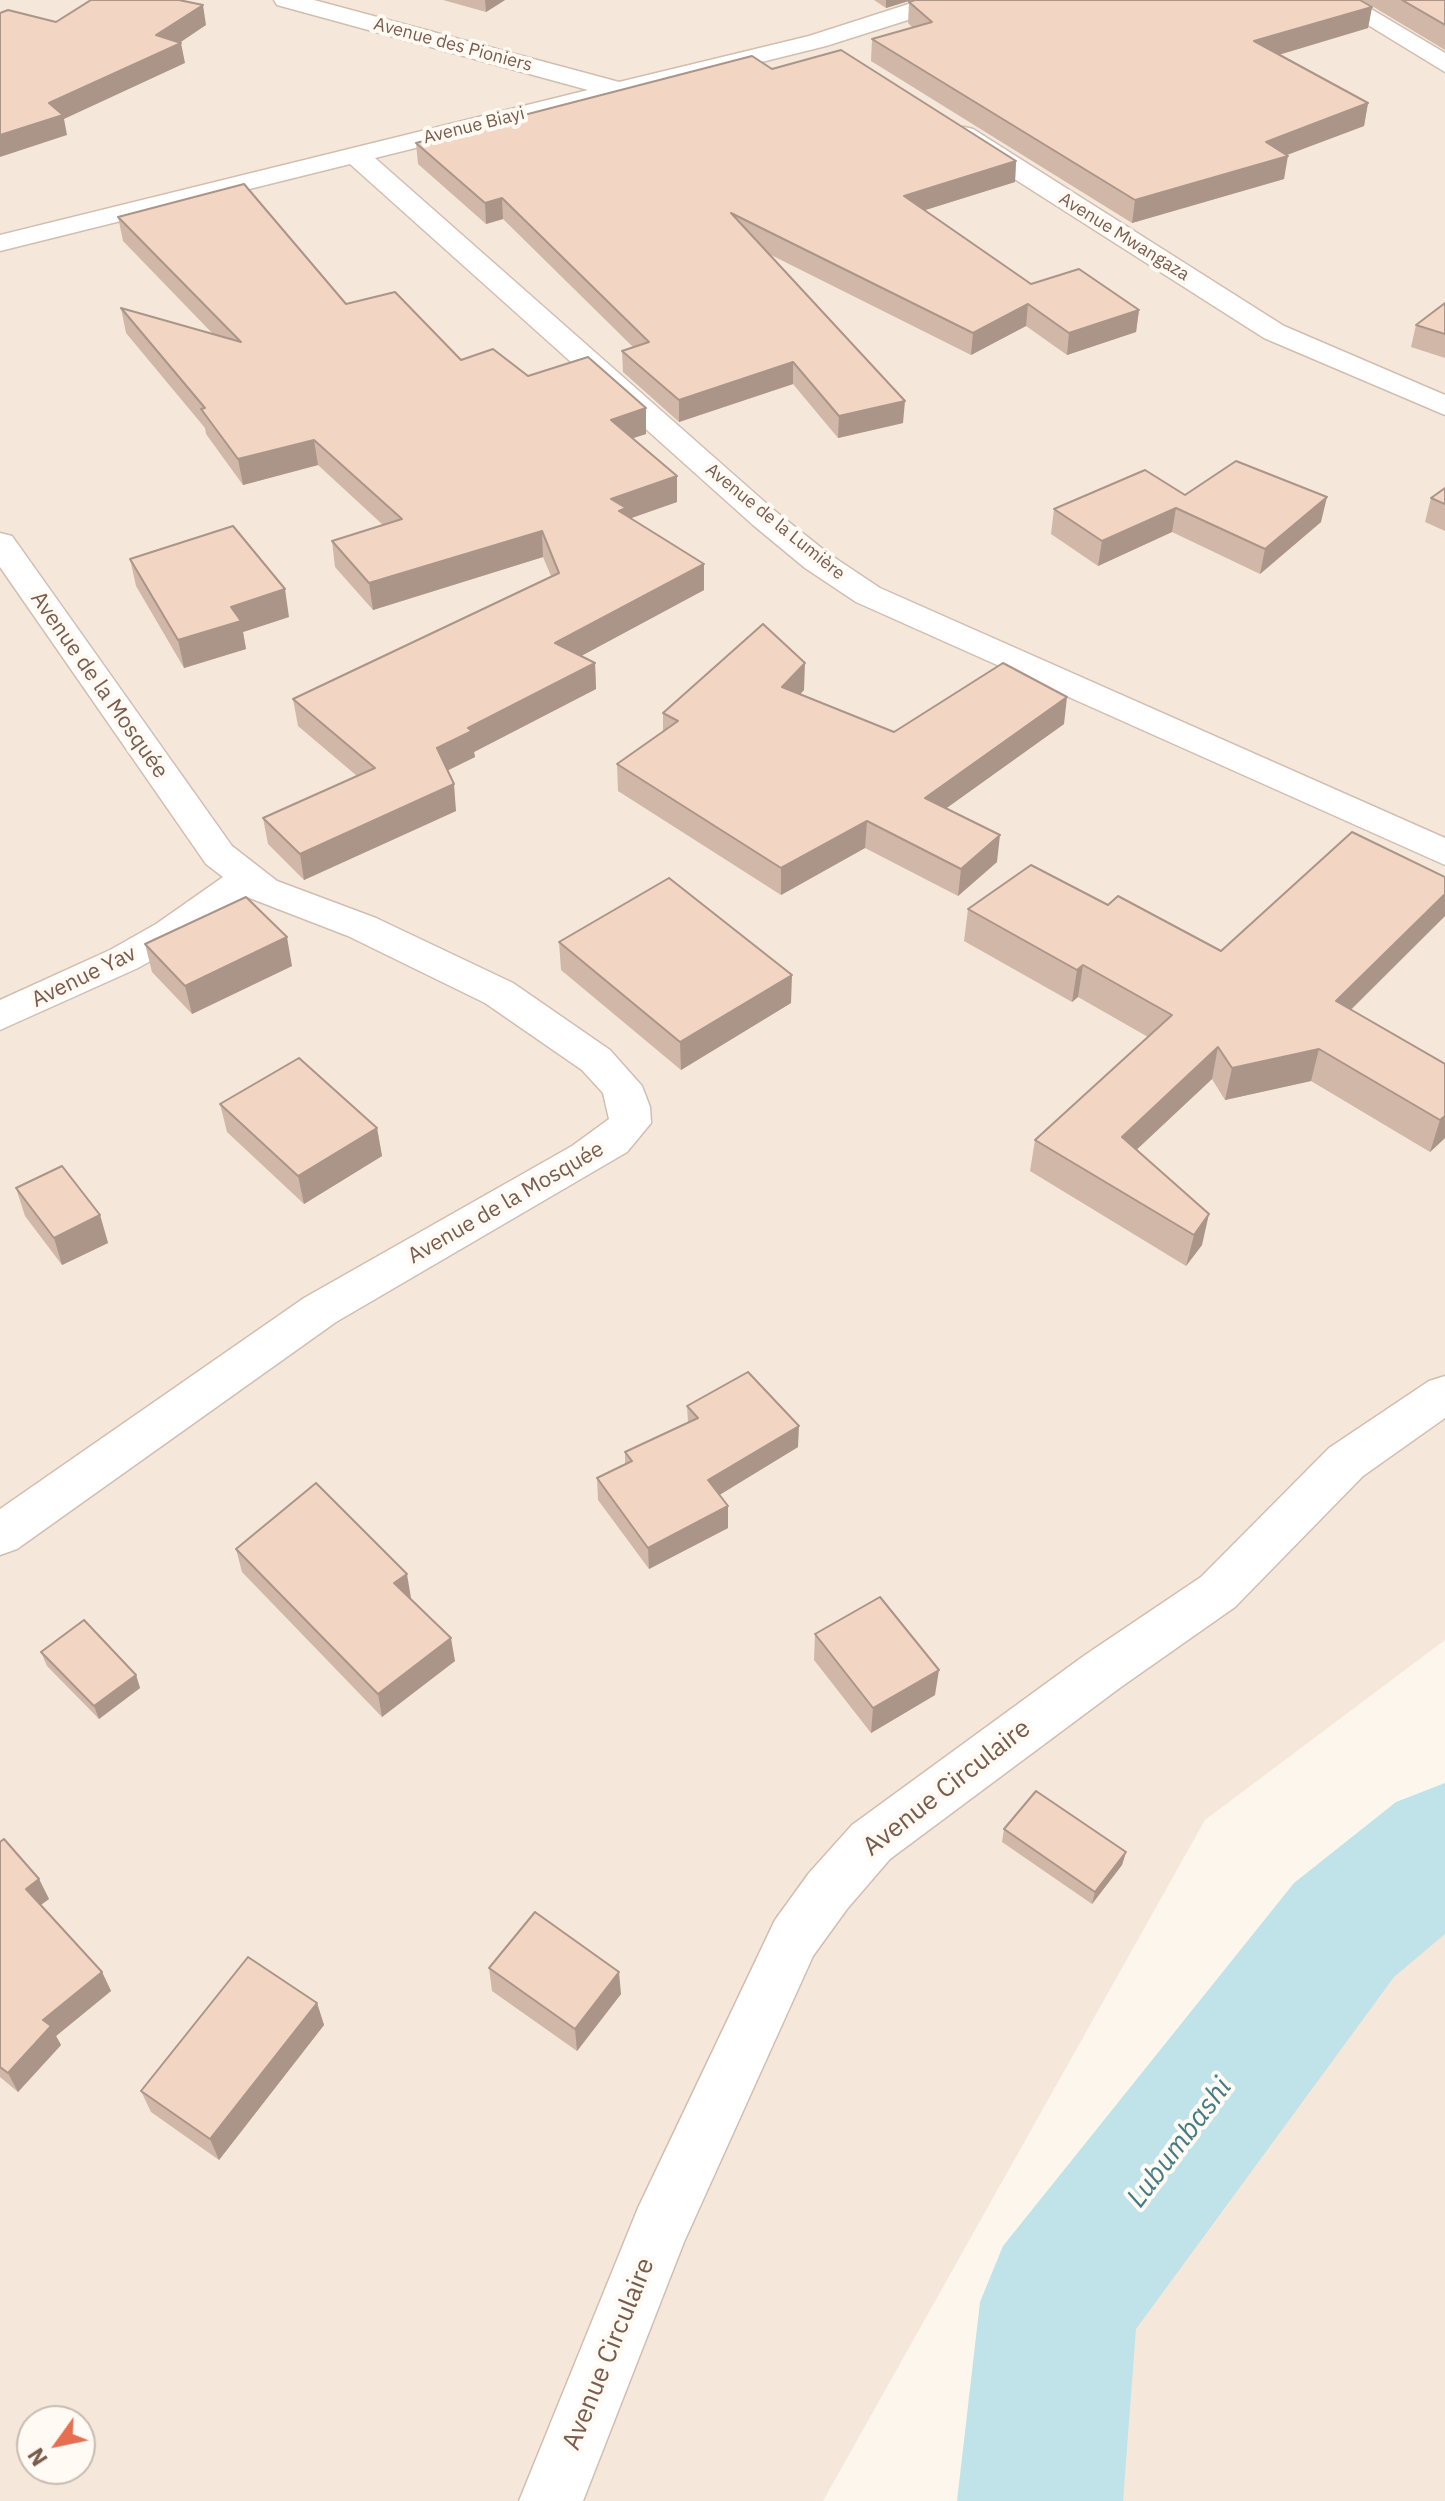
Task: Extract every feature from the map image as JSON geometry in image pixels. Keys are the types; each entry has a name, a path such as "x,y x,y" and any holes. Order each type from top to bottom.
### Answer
{"street":[{"name":"Avenue des Pioniers","path":"286,0 620,91"},
{"name":"Avenue Biayi","path":"0,243 817,41 946,0"},
{"path":"1339,0 1445,64"},
{"path":"817,41 843,58"},
{"name":"Avenue Mwangaza","path":"936,118 1274,332 1445,406"},
{"name":"Avenue de la Lumière","path":"355,155 764,518 817,561 868,595 1445,853"},
{"name":"Avenue de la Mosquée","path":"0,543 11,579 219,855 245,880 278,897 411,949 499,993 596,1060 621,1086 629,1107 630,1123 612,1141 587,1157 320,1310 0,1535"},
{"name":"Avenue Yav","path":"0,1016 124,959 170,933 245,880"},
{"name":"Avenue Circulaire","path":"551,2501 659,2229 794,1938 828,1891 871,1842 1103,1671 1218,1592 1346,1462 1445,1394"}],"shaded area":[{"path":"0,0 1445,0 1445,1640 1205,1820 823,2501 0,2501"},
{"path":"1445,1849 1445,2501 1040,2501 1059,2302"}],"building":[{"path":"91,0 179,0 203,5 156,35 181,43 49,103 63,115 0,135 0,13 8,10 56,22"},
{"path":"1360,0 1372,7 1254,41 1368,103 1266,142 1288,156 1135,200 872,39 932,22 909,2"},
{"path":"1402,0 1445,0 1445,25"},
{"path":"841,50 1016,161 904,196 1031,284 1079,269 1139,310 1069,333 1028,304 973,333 731,213 905,401 839,416 793,362 679,400 622,351 649,342 502,198 485,203 416,143 752,56 772,69"},
{"path":"244,184 346,304 395,292 461,360 493,349 528,376 588,357 646,408 611,420 677,476 611,499 626,508 619,511 704,564 555,643 595,663 468,728 472,731 437,748 454,784 300,854 263,818 375,768 293,699 559,573 542,531 369,583 332,541 402,519 314,440 238,459 201,409 205,408 121,308 241,342 118,217"},
{"path":"1445,303 1445,334 1416,325"},
{"path":"1236,461 1327,497 1265,549 1176,508 1102,541 1054,509 1145,470 1185,495"},
{"path":"1445,488 1445,504 1431,498"},
{"path":"233,526 285,589 231,607 241,621 178,640 130,559"},
{"path":"763,624 805,663 782,687 894,732 1003,663 1067,697 925,798 1000,835 961,869 867,821 781,868 617,764 678,721 663,713"},
{"path":"1352,832 1445,877 1445,894 1336,1001 1445,1064 1445,1116 1440,1120 1319,1049 1232,1068 1218,1047 1122,1137 1209,1214 1194,1235 1035,1140 1172,1015 1083,965 1077,970 968,909 1031,865 1108,905 1118,896 1221,951"},
{"path":"669,878 792,975 680,1042 559,942"},
{"path":"246,897 287,937 185,986 145,944"},
{"path":"299,1058 377,1128 298,1176 220,1104"},
{"path":"62,1166 100,1215 54,1238 16,1188"},
{"path":"748,1372 799,1426 708,1480 728,1506 648,1548 597,1478 632,1461 625,1452 698,1418 687,1406"},
{"path":"316,1483 407,1574 394,1583 451,1638 378,1694 236,1549"},
{"path":"880,1597 939,1670 873,1708 815,1634"},
{"path":"84,1620 136,1675 94,1706 41,1652"},
{"path":"1036,1791 1126,1852 1095,1892 1004,1829"},
{"path":"4,1839 39,1879 26,1889 102,1972 43,2020 51,2026 8,2073 0,2067 0,1842"},
{"path":"535,1912 619,1972 575,2029 489,1968"},
{"path":"248,1957 317,2003 210,2139 141,2091"}],"waterway":[{"name":"Lubumbashi","path":"1040,2501 1059,2302 1344,1930 1445,1847"}]}
